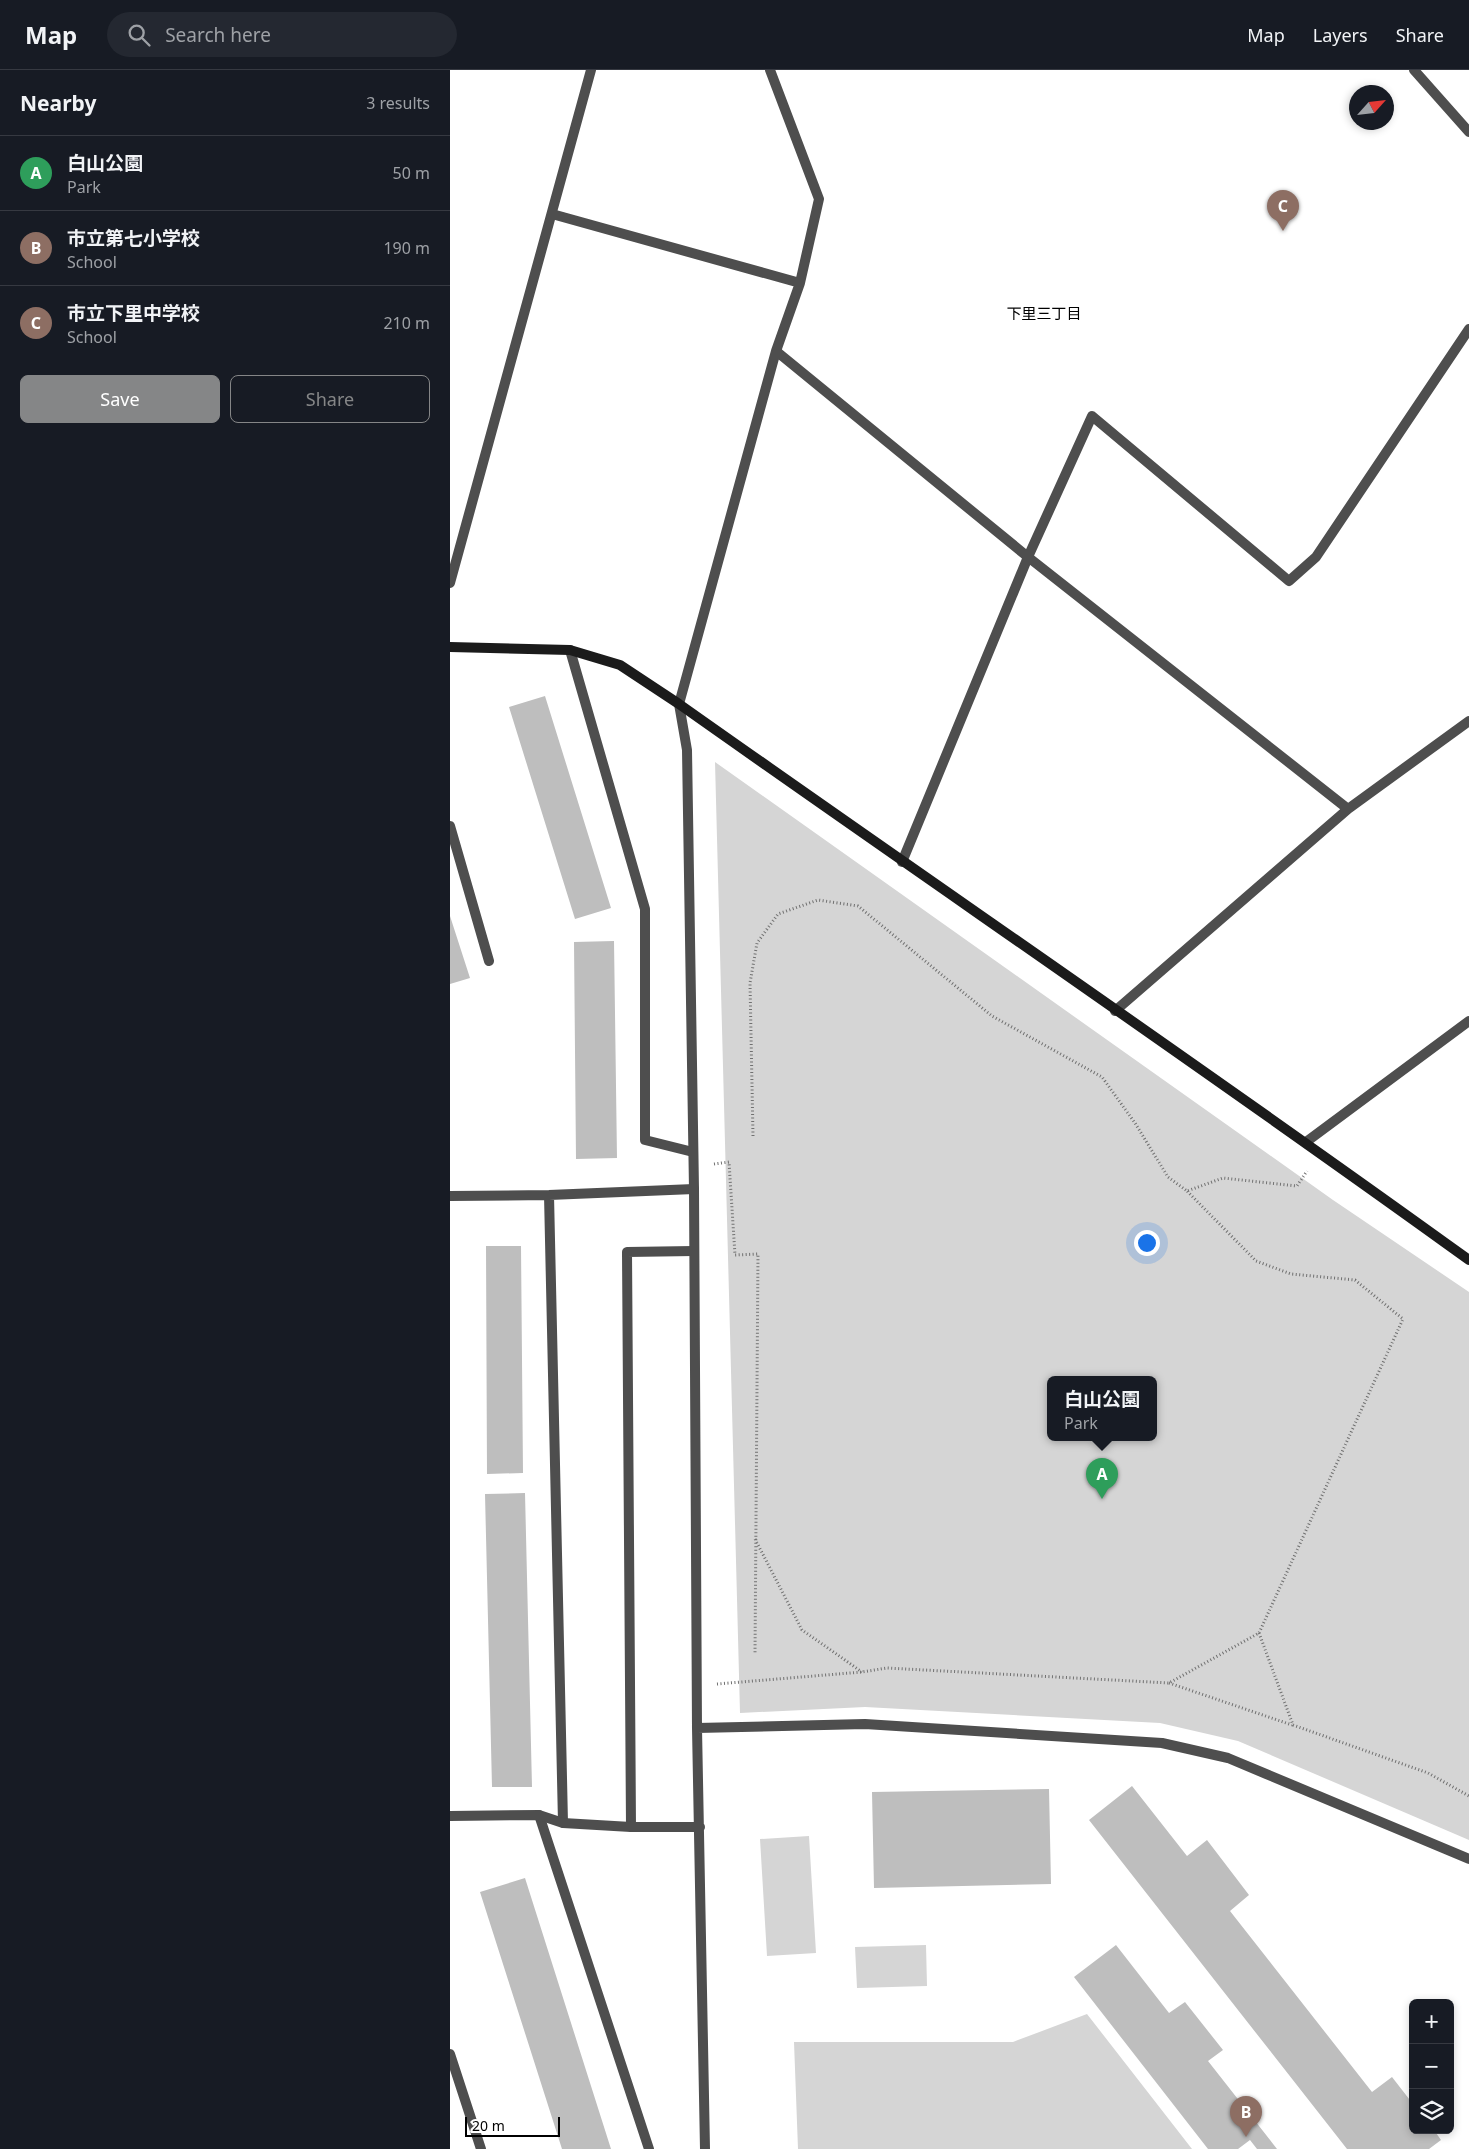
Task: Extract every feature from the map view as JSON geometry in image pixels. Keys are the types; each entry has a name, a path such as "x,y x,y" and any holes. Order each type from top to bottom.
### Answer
{"street":[{"path":"450,583 591,70"},
{"path":"705,2149 697,1728 694,1189 687,750 679,704 776,351 800,283 819,199 770,70"},
{"path":"1414,70 1469,132"},
{"path":"552,214 800,283"},
{"path":"902,862 1028,557 1092,416 1288,581 1316,557 1469,329"},
{"path":"776,351 1028,557 1348,809"},
{"path":"450,647 570,650 620,665 679,704 1115,1011 1306,1142 1469,1260"},
{"path":"570,650 645,909 645,1140 693,1152"},
{"path":"1115,1011 1348,809 1469,721"},
{"path":"450,826 489,960"},
{"path":"1306,1142 1469,1021"},
{"path":"450,1196 549,1195 694,1189"},
{"path":"549,1195 563,1822"},
{"path":"632,1827 627,1252 694,1251"},
{"path":"697,1728 866,1724 1162,1743 1228,1758 1469,1859"},
{"path":"540,1815 649,2149"},
{"path":"450,1816 540,1815 563,1822 632,1827 700,1827"},
{"path":"450,2054 481,2149"}],"path":[{"path":"753,1136 750,983 757,943 778,914 818,900 858,906 992,1016 1102,1076 1135,1123 1168,1177 1187,1191 1256,1261 1291,1274 1355,1280 1403,1319 1259,1633 1169,1683"},
{"path":"1187,1191 1223,1178 1297,1186 1320,1152"},
{"path":"693,1167 729,1162 735,1255 758,1254 755,1654"},
{"path":"755,1538 802,1630 862,1672"},
{"path":"1259,1633 1293,1725"},
{"path":"697,1686 862,1672 887,1668 1169,1683 1428,1773 1469,1796"}],"shaded area":[{"path":"715,762 1333,1200 1469,1292 1469,1840 1238,1741 1160,1723 865,1707 740,1713"},
{"path":"809,1836 816,1953 767,1956 760,1839"},
{"path":"926,1945 927,1986 857,1988 855,1947"},
{"path":"1087,2014 1192,2149 798,2149 794,2042 1013,2042"}],"building":[{"path":"545,696 611,908 575,919 509,707"},
{"path":"450,916 470,978 450,984"},
{"path":"614,941 617,1158 576,1159 574,942"},
{"path":"486,1246 521,1246 523,1473 487,1474"},
{"path":"525,1493 532,1787 492,1787 485,1494"},
{"path":"1132,1786 1187,1856 1207,1840 1249,1895 1230,1911 1372,2092 1392,2077 1409,2099 1409,2134 1437,2134 1441,2140 1429,2149 1347,2149 1089,1820"},
{"path":"1049,1789 1051,1884 874,1888 872,1792"},
{"path":"525,1878 611,2149 562,2149 480,1892"},
{"path":"1116,1945 1169,2013 1185,2002 1223,2050 1208,2061 1277,2149 1257,2149 1250,2140 1238,2149 1208,2149 1074,1977"}],"place":[{"name":"市立下里中学校","path":"1283,231"},
{"name":"白山公園","path":"1102,1499"},
{"name":"市立第七小学校","path":"1246,2137"}],"district":[{"name":"下里三丁目","path":"1044,314"}]}
